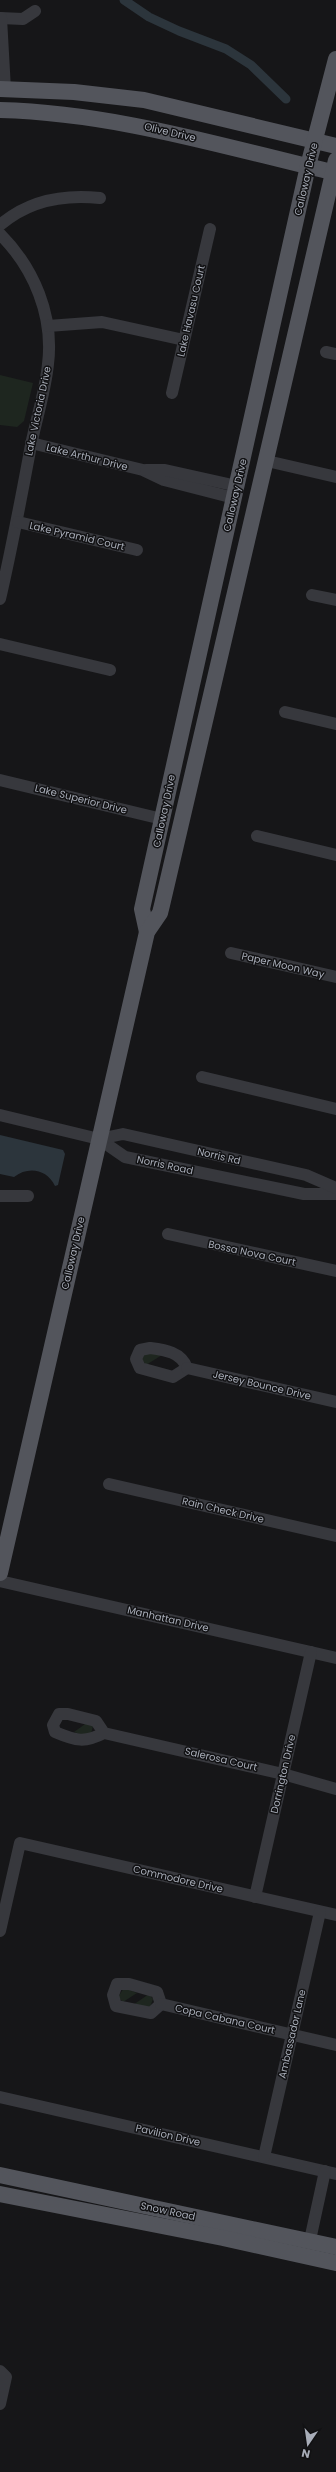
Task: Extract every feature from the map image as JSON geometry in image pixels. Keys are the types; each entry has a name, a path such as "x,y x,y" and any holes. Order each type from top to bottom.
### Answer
{"main road":[{"name":"Calloway Drive","path":"147,932 142,909 308,166 336,59"},
{"path":"2,91 74,92 144,100 336,146"},
{"name":"Olive Drive","path":"0,110 71,114 139,125 308,166 335,168"},
{"name":"Calloway Drive","path":"0,1574 147,932 160,913 162,905 335,168"},
{"path":"261,380 267,397 258,444 258,452 267,460"},
{"path":"236,492 243,506 231,568 236,588"},
{"path":"162,819 167,834 156,888 162,905"},
{"name":"Snow Road","path":"0,2175 310,2240 336,2247"},
{"path":"0,2186 20,2188 77,2200 91,2195"},
{"name":"Snow Road","path":"0,2194 223,2238 336,2263"},
{"path":"223,2238 235,2236 296,2249 303,2247 310,2240"}],"street":[{"path":"2,91 1,18 23,19 35,11"},
{"path":"0,225 20,211 48,200 81,196 100,198"},
{"name":"Lake Havasu Court","path":"172,392 210,229"},
{"name":"Lake Victoria Drive","path":"0,234 19,256 29,272 42,301 48,326 48,363 18,522 0,599"},
{"path":"48,326 102,322 184,340"},
{"name":"Lake Arthur Drive","path":"32,443 143,470 165,470 236,492"},
{"path":"267,460 336,477"},
{"name":"Lake Pyramid Court","path":"18,522 137,550"},
{"path":"312,595 336,600"},
{"path":"0,644 110,670"},
{"path":"286,712 336,724"},
{"name":"Lake Superior Drive","path":"0,780 162,819"},
{"path":"257,836 336,854"},
{"name":"Paper Moon Way","path":"231,953 336,978"},
{"path":"202,1077 336,1109"},
{"name":"Norris Road","path":"0,1115 99,1139 125,1157 304,1194 336,1194"},
{"name":"Norris Rd","path":"99,1139 123,1134 306,1175 336,1188"},
{"path":"0,1196 28,1196"},
{"name":"Bossa Nova Court","path":"168,1234 336,1271"},
{"name":"Jersey Bounce Drive","path":"187,1368 336,1402"},
{"name":"Rain Check Drive","path":"109,1484 336,1536"},
{"name":"Manhattan Drive","path":"0,1581 336,1658"},
{"name":"Dorrington Drive","path":"255,1897 311,1652"},
{"name":"Salerosa Court","path":"104,1733 283,1774 336,1789"},
{"name":"Commodore Drive","path":"0,1931 20,1843 336,1915"},
{"name":"Ambassador Lane","path":"264,2157 320,1912"},
{"name":"Copa Cabana Court","path":"161,2004 336,2045"},
{"name":"Pavilion Drive","path":"0,2097 330,2172"},
{"path":"310,2240 330,2172"},
{"path":"0,2371 6,2377 0,2404"}],"shaded area":[{"path":"0,375 33,383 24,421 17,427 0,425"},
{"path":"0,1135 63,1150 65,1154 58,1185 55,1186 52,1180 37,1171 25,1171 14,1177 0,1174"},
{"path":"145,1353 162,1355 146,1365 142,1360"},
{"path":"88,1722 93,1726 91,1734 86,1736 74,1732"},
{"path":"124,1988 137,1993 123,2002 118,1997"},
{"path":"149,1994 153,1999 150,2007 133,2005"}],"waterway":[{"path":"124,0 149,17 179,31 226,49 251,65 286,99"}]}
